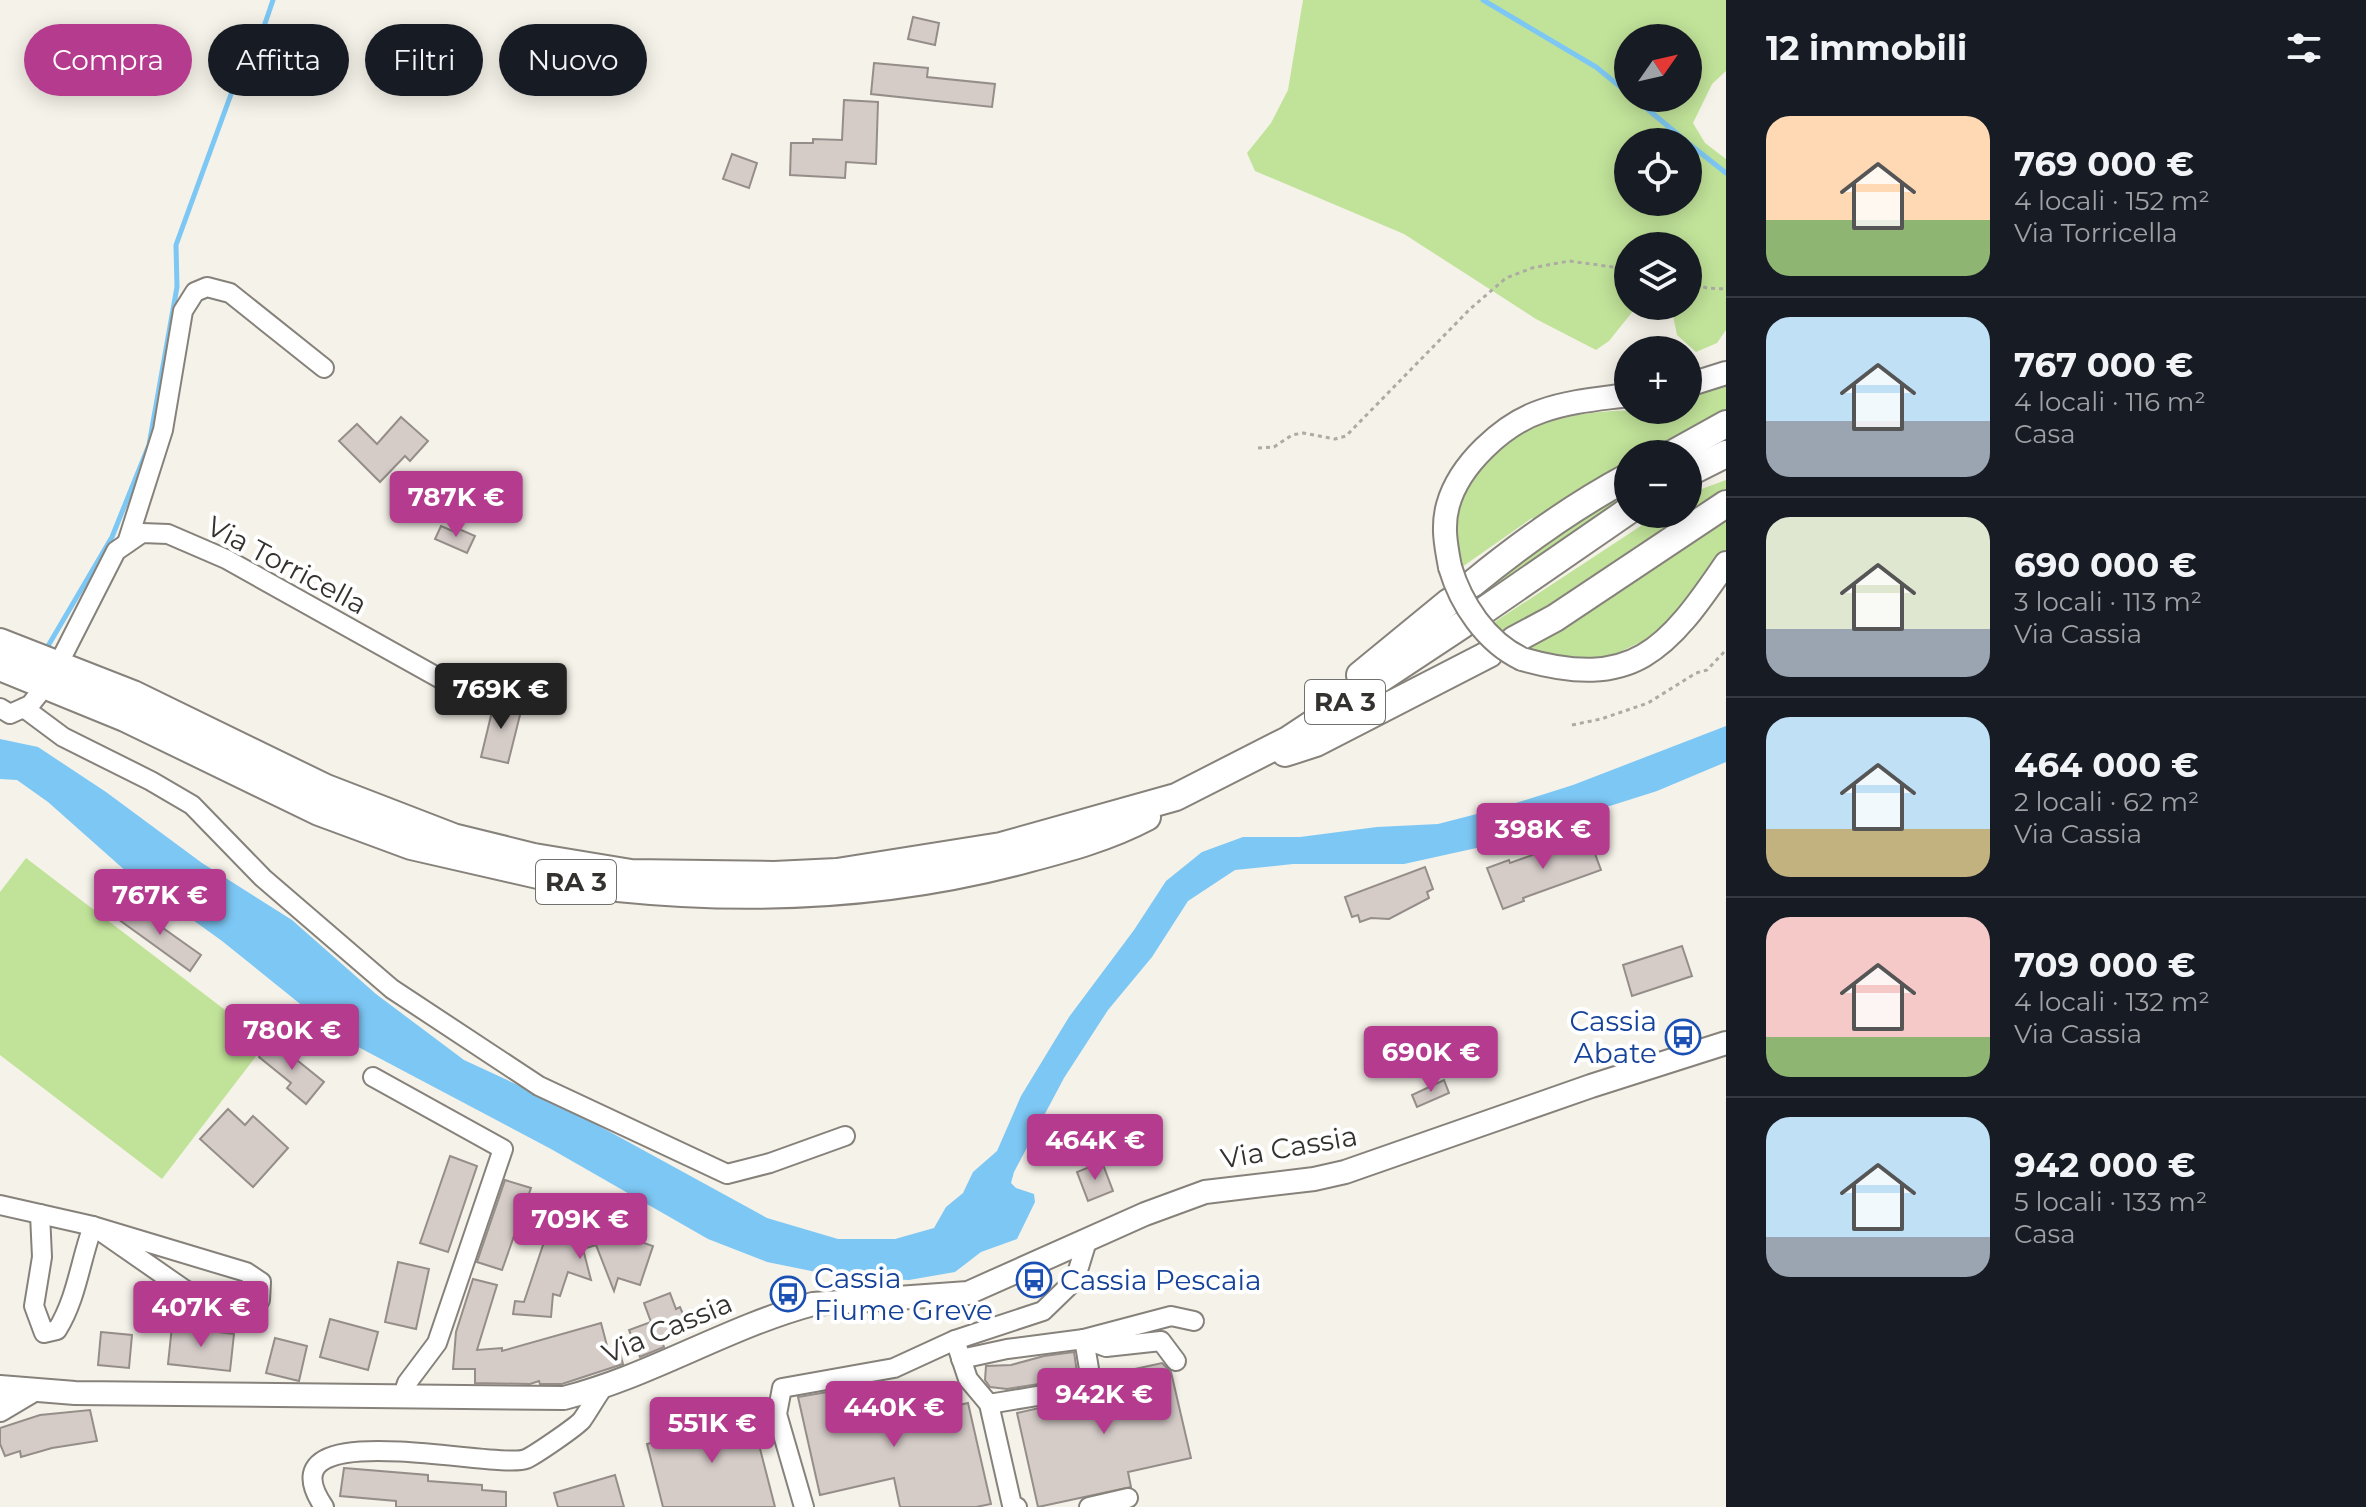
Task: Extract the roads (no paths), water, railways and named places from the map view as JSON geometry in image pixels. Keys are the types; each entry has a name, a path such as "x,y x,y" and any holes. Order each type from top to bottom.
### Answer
{"highway":[{"path":"1697,440 1726,424"},
{"path":"1702,466 1726,454"},
{"path":"1472,584 1517,548 1614,484"},
{"path":"1518,649 1555,618 1726,504"},
{"path":"1486,609 1614,521"},
{"name":"RA 3","path":"0,642 133,694 326,788 453,837 534,857 631,873 774,875 837,872 1001,846 1176,797 1288,740 1456,614"},
{"path":"1225,773 1316,743 1489,654"},
{"name":"RA 3","path":"0,667 125,718 319,812 411,846 515,871 598,886 673,893 779,895 908,885 972,874 1085,844 1161,809 1176,797"}],"main road":[{"path":"1702,381 1726,373"},
{"path":"1614,397 1567,404 1540,412 1510,427 1482,451 1460,478 1448,505 1444,536 1459,592 1476,620 1499,645 1518,649 1574,671 1602,670 1632,662 1671,635 1701,601 1726,563"},
{"name":"Via Cassia","path":"0,1387 32,1391 550,1400 602,1389 741,1329 813,1304 968,1293 1145,1214 1205,1192 1314,1179 1345,1172 1591,1086 1726,1043"},
{"path":"0,1410 32,1391"}],"street":[{"path":"63,655 116,551 127,543 163,430 183,311 195,292 207,287 230,293 324,368"},
{"name":"Via Torricella","path":"127,543 142,533 168,534 226,559 448,683"},
{"path":"0,708 10,714 30,705 38,695"},
{"path":"24,708 63,737 192,805 263,878 392,989 539,1086 727,1174 770,1163 845,1136"},
{"path":"373,1077 503,1149 437,1343 407,1383 402,1398"},
{"path":"0,1205 93,1226 246,1272 261,1282 260,1300 251,1313 230,1312 185,1290 93,1226"},
{"path":"40,1214 42,1257 34,1306 44,1333 57,1330 68,1312 93,1226"},
{"path":"804,1507 777,1414 782,1388 894,1368 955,1340 1043,1311 1075,1280 1087,1241"},
{"path":"961,1359 1007,1349 1084,1339 1171,1316 1194,1321"},
{"path":"1084,1339 1106,1347 1161,1341 1176,1361"},
{"path":"989,1404 1043,1395 1091,1381 1084,1339"},
{"path":"955,1340 968,1379 989,1404 1012,1505 1017,1507"},
{"path":"324,1507 313,1491 314,1470 327,1456 358,1450 525,1460 580,1422 602,1389"},
{"path":"1089,1507 1128,1498"}],"water":[{"path":"1726,726 1726,762 1657,791 1481,847 1404,864 1293,864 1235,870 1188,901 1152,957 1108,1010 1064,1078 1014,1172 1011,1183 1034,1194 1035,1202 1017,1239 981,1252 955,1272 909,1280 841,1277 767,1262 708,1239 551,1149 345,1040 222,941 128,873 48,802 17,780 0,779 0,739 38,747 106,792 202,863 292,920 376,994 464,1060 559,1104 767,1218 838,1239 895,1239 934,1228 946,1207 963,1193 973,1172 997,1151 1021,1096 1069,1017 1134,930 1166,881 1202,852 1243,837 1300,837 1377,827 1438,824 1573,785"}],"waterway":[{"path":"48,646 112,537 149,445 177,287 176,245 234,86 255,53 273,0"},
{"path":"1483,0 1596,67 1614,82"},
{"path":"1651,112 1670,128"},
{"path":"1702,154 1726,173"}],"place":[{"name":"Cassia Abate","path":"1683,1037"},
{"name":"Cassia Pescaia","path":"1034,1280"},
{"name":"Cassia Fiume Greve","path":"788,1294"}]}
